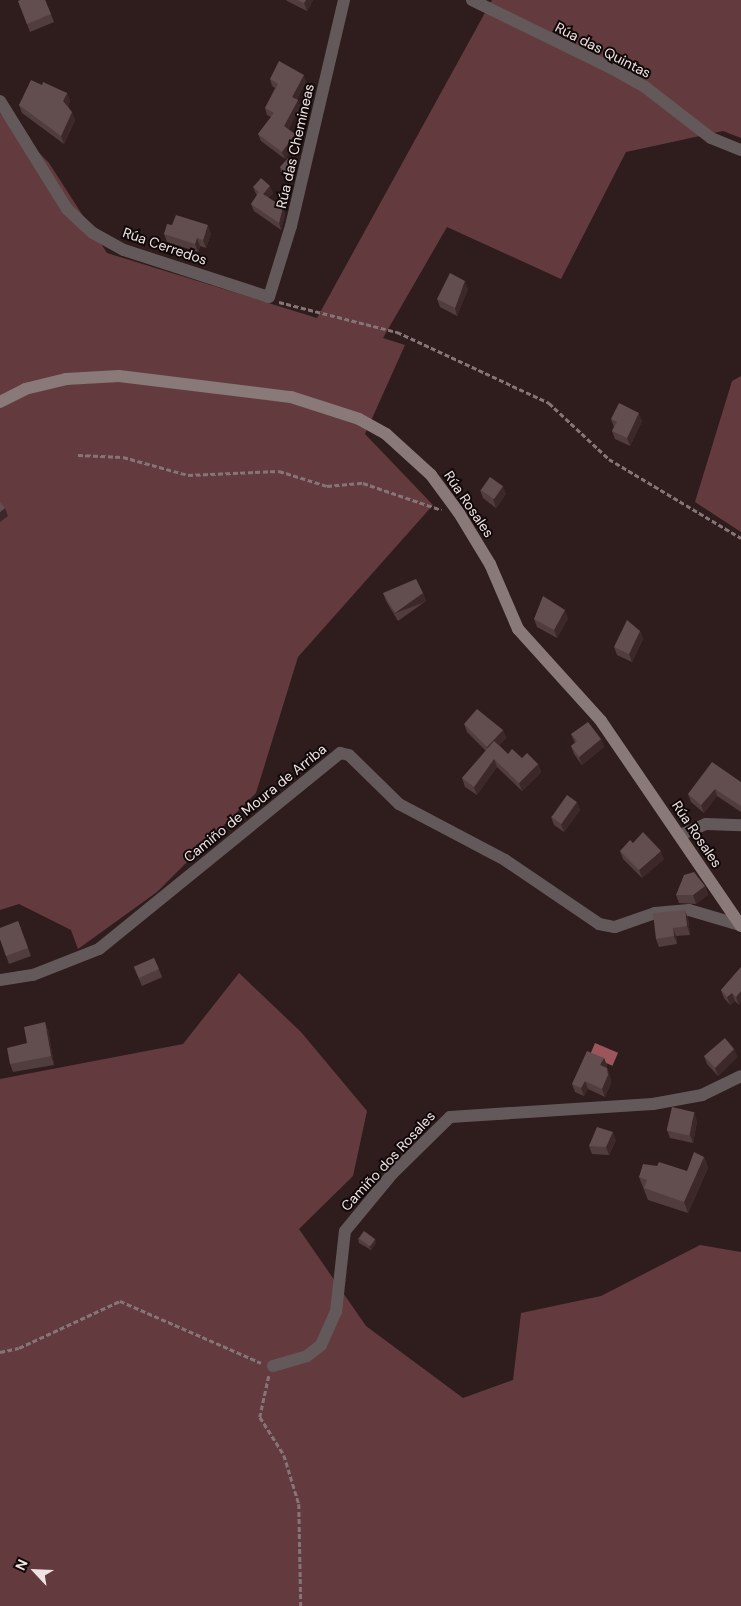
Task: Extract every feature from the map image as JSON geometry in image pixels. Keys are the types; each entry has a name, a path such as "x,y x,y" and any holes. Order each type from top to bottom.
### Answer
{"street":[{"name":"Rúa das Chemineas","path":"269,296 292,226 344,0"},
{"name":"Rúa das Quintas","path":"472,0 611,68 645,87 711,138 741,150"},
{"name":"Rúa Cerredos","path":"0,101 66,209 93,233 124,250 269,296"},
{"name":"Rúa Rosales","path":"0,402 25,389 66,380 118,376 291,397 343,413 386,434 431,475 459,513 490,564 518,629 601,721 741,925"},
{"name":"Camiño de Moura de Arriba","path":"0,980 33,975 99,949 340,753 349,755 399,804 498,856 599,924 615,928 655,913 689,910 741,925"},
{"path":"680,835 706,824 741,825"},
{"name":"Camiño dos Rosales","path":"273,1366 306,1356 321,1345 336,1312 346,1231 392,1174 450,1117 653,1104 709,1093 741,1076"}],"path":[{"path":"269,296 337,320 397,332 549,403 609,459 741,538"},
{"path":"78,455 123,457 197,476 279,471 327,486 363,483 459,513"},
{"path":"0,1352 19,1348 120,1301 273,1366 260,1417 284,1455 299,1504 301,1606"}],"shaded area":[{"path":"492,0 741,0 741,138 723,131 626,152 561,279 447,227 383,338 405,345 365,434 433,505 298,657 256,793 157,892 78,949 71,930 19,904 0,910 0,113 49,163 107,253 317,318"},
{"path":"741,376 741,532 695,502 732,381"},
{"path":"239,973 301,1032 367,1111 353,1176 299,1229 366,1326 463,1398 513,1380 521,1313 601,1296 700,1245 741,1252 741,1606 0,1606 0,1079 183,1044"},
{"path":"595,1043 618,1053 613,1066 590,1056"}],"building":[{"path":"45,0 51,14 27,24 18,1"},
{"path":"279,61 304,75 292,97 298,100 284,126 295,134 282,152 258,134 274,113 265,108 278,84 270,79"},
{"path":"31,80 42,85 43,82 67,93 63,101 72,112 61,136 19,105"},
{"path":"288,158 295,164 291,178 280,167"},
{"path":"261,178 270,186 263,194 283,207 279,223 251,204 259,192 253,187"},
{"path":"176,215 208,225 203,240 197,238 195,244 164,234 167,224 172,225"},
{"path":"450,273 465,281 455,308 437,299"},
{"path":"619,403 639,413 627,438 612,431 617,422 611,419"},
{"path":"490,477 503,486 494,499 481,490"},
{"path":"0,502 5,508 0,512"},
{"path":"416,579 423,593 395,613 383,593"},
{"path":"543,596 565,610 554,630 534,619"},
{"path":"627,620 640,631 629,654 614,647"},
{"path":"477,709 503,730 487,747 464,724"},
{"path":"588,722 601,739 579,757 571,746 577,741 571,734"},
{"path":"494,741 508,754 512,749 522,758 527,753 538,764 519,783 494,759 474,787 462,778"},
{"path":"712,762 741,782 741,806 715,789 701,805 688,794"},
{"path":"567,795 577,802 561,824 552,817"},
{"path":"643,832 661,851 639,870 620,851 630,840 633,843"},
{"path":"694,872 705,886 693,895 676,895 684,875"},
{"path":"685,910 687,926 673,928 674,936 656,939 653,913"},
{"path":"18,921 28,948 6,956 0,939 0,928"},
{"path":"154,958 159,969 139,978 134,967"},
{"path":"741,967 741,991 736,997 732,993 727,997 721,990"},
{"path":"45,1022 51,1056 10,1064 7,1048 27,1043 24,1027"},
{"path":"725,1038 734,1049 715,1068 704,1056"},
{"path":"587,1051 604,1058 600,1065 607,1068 608,1075 602,1089 585,1081 581,1088 572,1084"},
{"path":"672,1107 694,1112 689,1136 667,1130"},
{"path":"597,1127 613,1132 606,1147 589,1146"},
{"path":"694,1152 704,1157 684,1202 644,1188 647,1180 639,1177 643,1164 657,1166 659,1162 687,1171"},
{"path":"364,1231 375,1239 370,1247 359,1238"}]}
